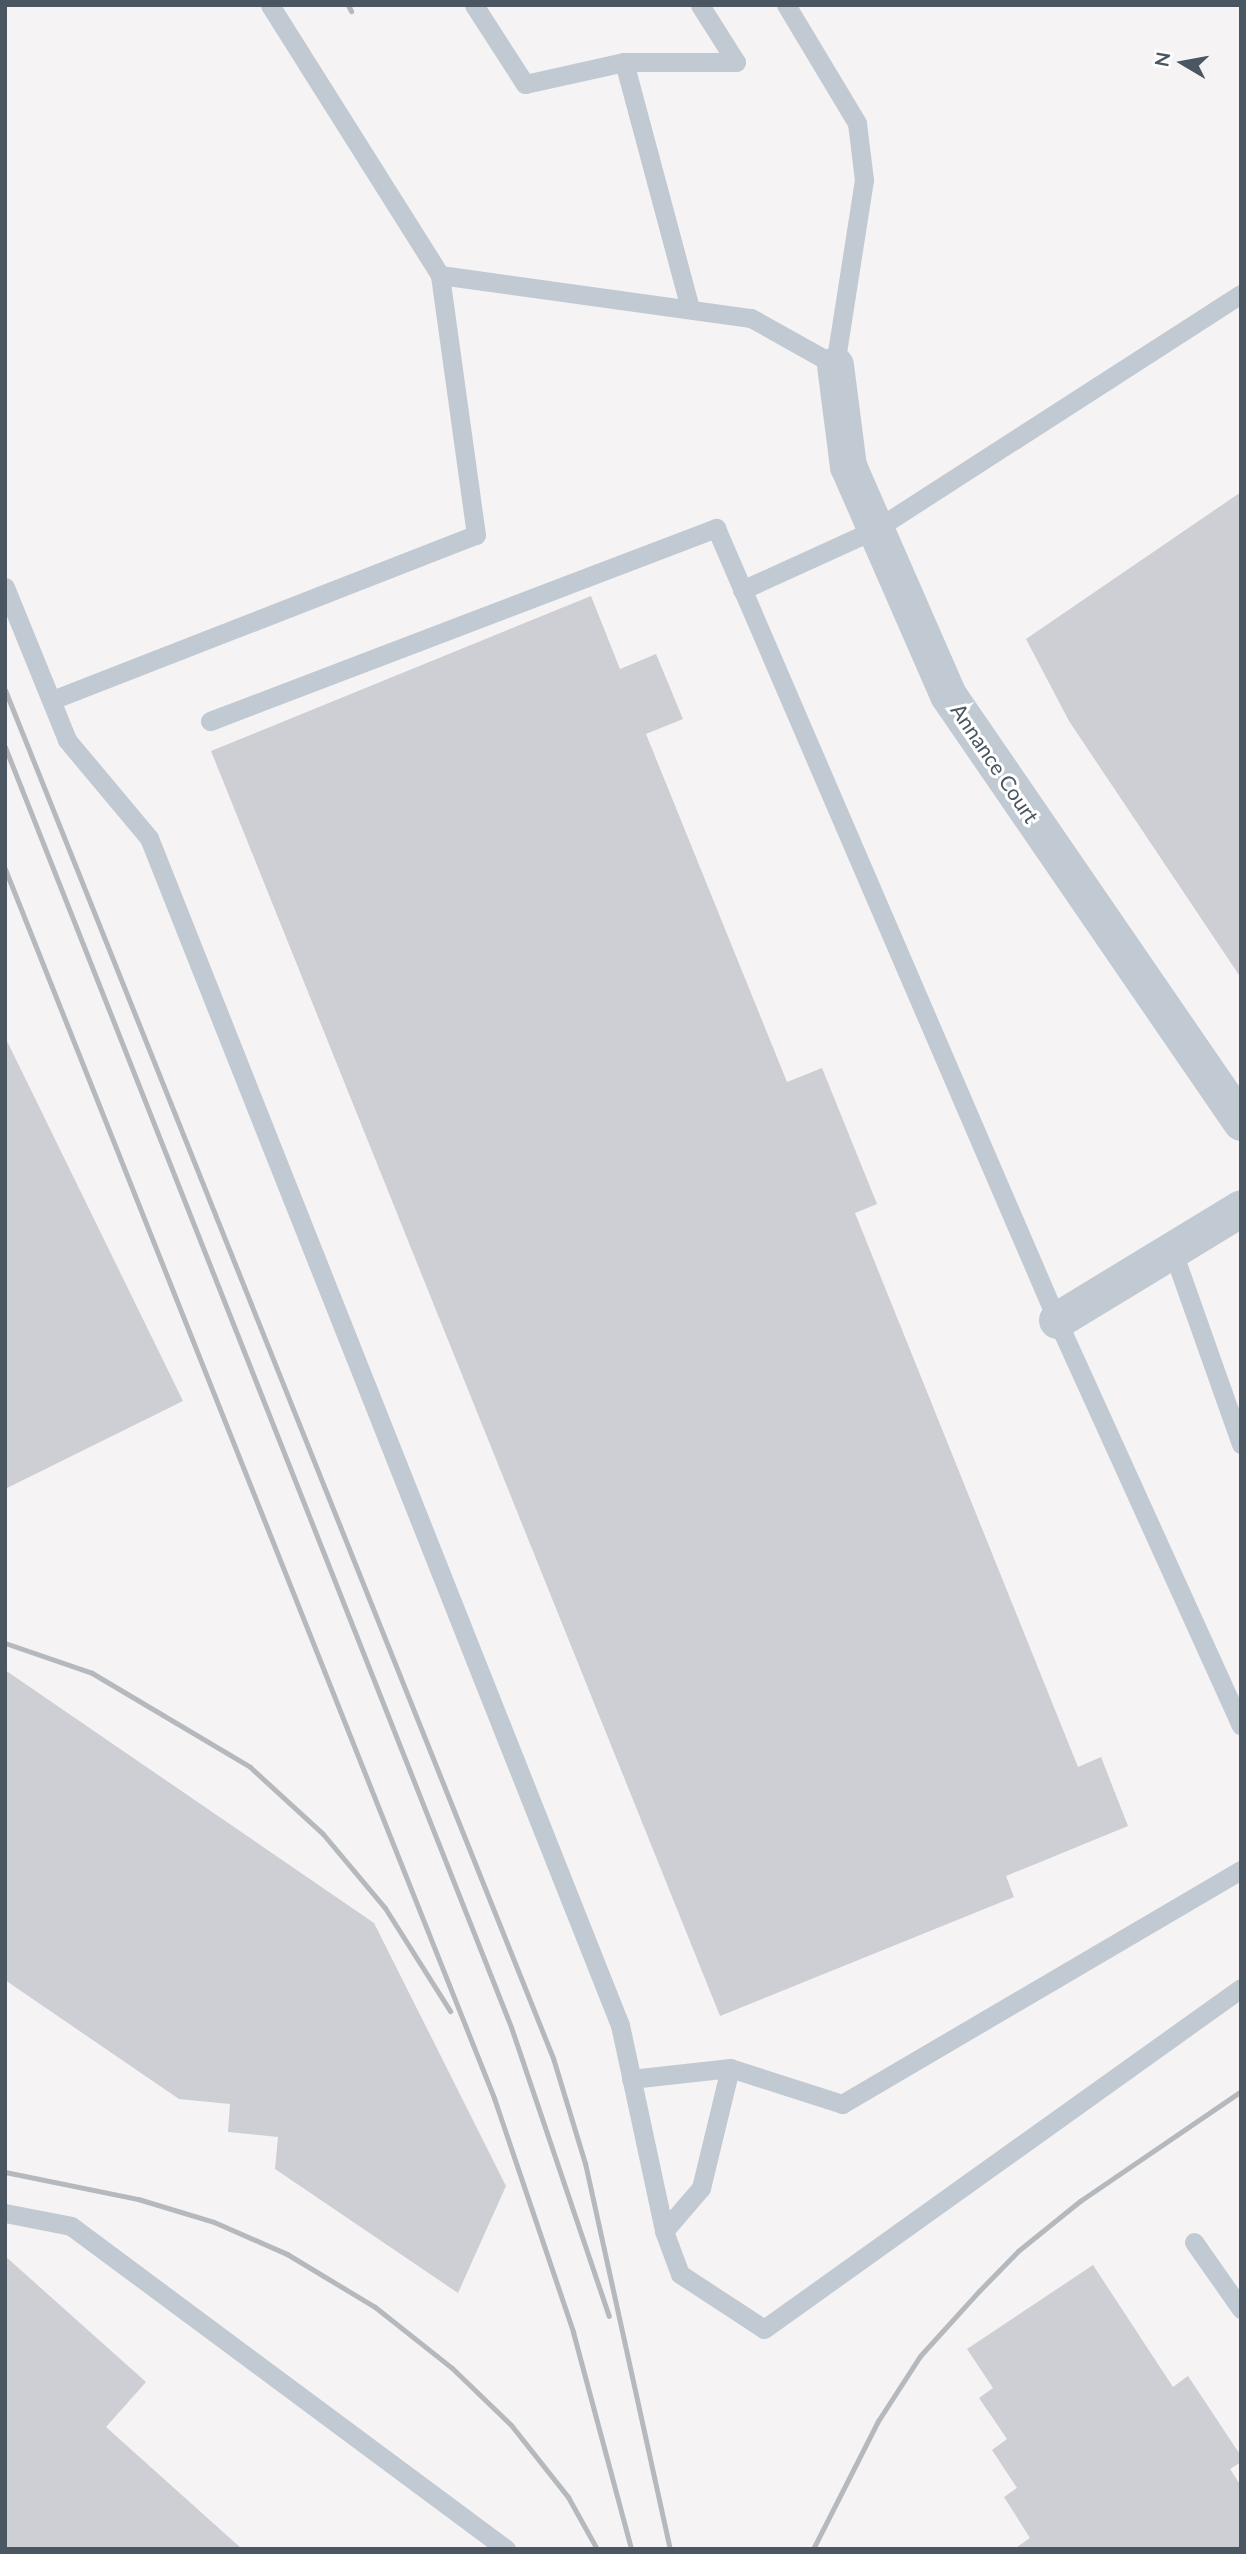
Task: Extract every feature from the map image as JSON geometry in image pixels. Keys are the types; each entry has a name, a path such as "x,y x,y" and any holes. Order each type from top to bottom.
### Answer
{"street":[{"name":"Annance Court","path":"835,365 848,466 948,695 1241,1122"},
{"path":"1057,1320 1173,1252 1241,1208"}],"lane":[{"path":"52,700 476,536 440,275 270,5"},
{"path":"474,5 524,84 624,62 736,62 700,5"},
{"path":"440,275 751,318 835,365 864,180 857,122 786,5"},
{"path":"624,62 690,309"},
{"path":"742,590 876,529 1241,294"},
{"path":"210,721 716,528 1057,1320 1241,1725"},
{"path":"5,587 67,740 149,838 620,2025 664,2231 680,2274 764,2329 1241,1988"},
{"path":"1173,1252 1241,1444"},
{"path":"631,2079 730,2068 842,2104 1241,1870"},
{"path":"664,2231 701,2188 730,2068"},
{"path":"5,2213 71,2226 506,2549"},
{"path":"1194,2242 1241,2309"}],"building":[{"path":"1241,492 1241,978 1069,721 1026,639"},
{"path":"591,596 620,669 656,654 683,719 646,734 787,1082 822,1068 877,1204 855,1213 1078,1767 1101,1757 1128,1826 1006,1876 1014,1897 720,2016 211,751"},
{"path":"5,1037 183,1401 5,1489"},
{"path":"5,1670 374,1923 506,2186 458,2293 275,2169 278,2137 228,2132 230,2104 179,2099 5,1980"},
{"path":"5,2256 146,2382 106,2427 242,2549 5,2549"},
{"path":"1093,2265 1173,2387 1188,2376 1241,2456 1241,2462 1230,2469 1241,2486 1241,2549 1017,2547 1030,2538 1004,2497 1017,2488 992,2450 1007,2439 979,2398 993,2388 967,2349"}],"railway":[{"path":"348,5 351,11"},
{"path":"5,690 553,2058 585,2163 670,2549"},
{"path":"5,747 511,2027 609,2316"},
{"path":"5,869 494,2098 573,2332 631,2549"},
{"path":"5,1643 92,1673 250,1767 323,1834 385,1908 450,2011"},
{"path":"813,2549 878,2421 920,2356 979,2291 1018,2251 1080,2201 1241,2091"},
{"path":"5,2172 138,2199 214,2222 287,2254 375,2307 452,2368 511,2425 568,2497 597,2549"}]}
